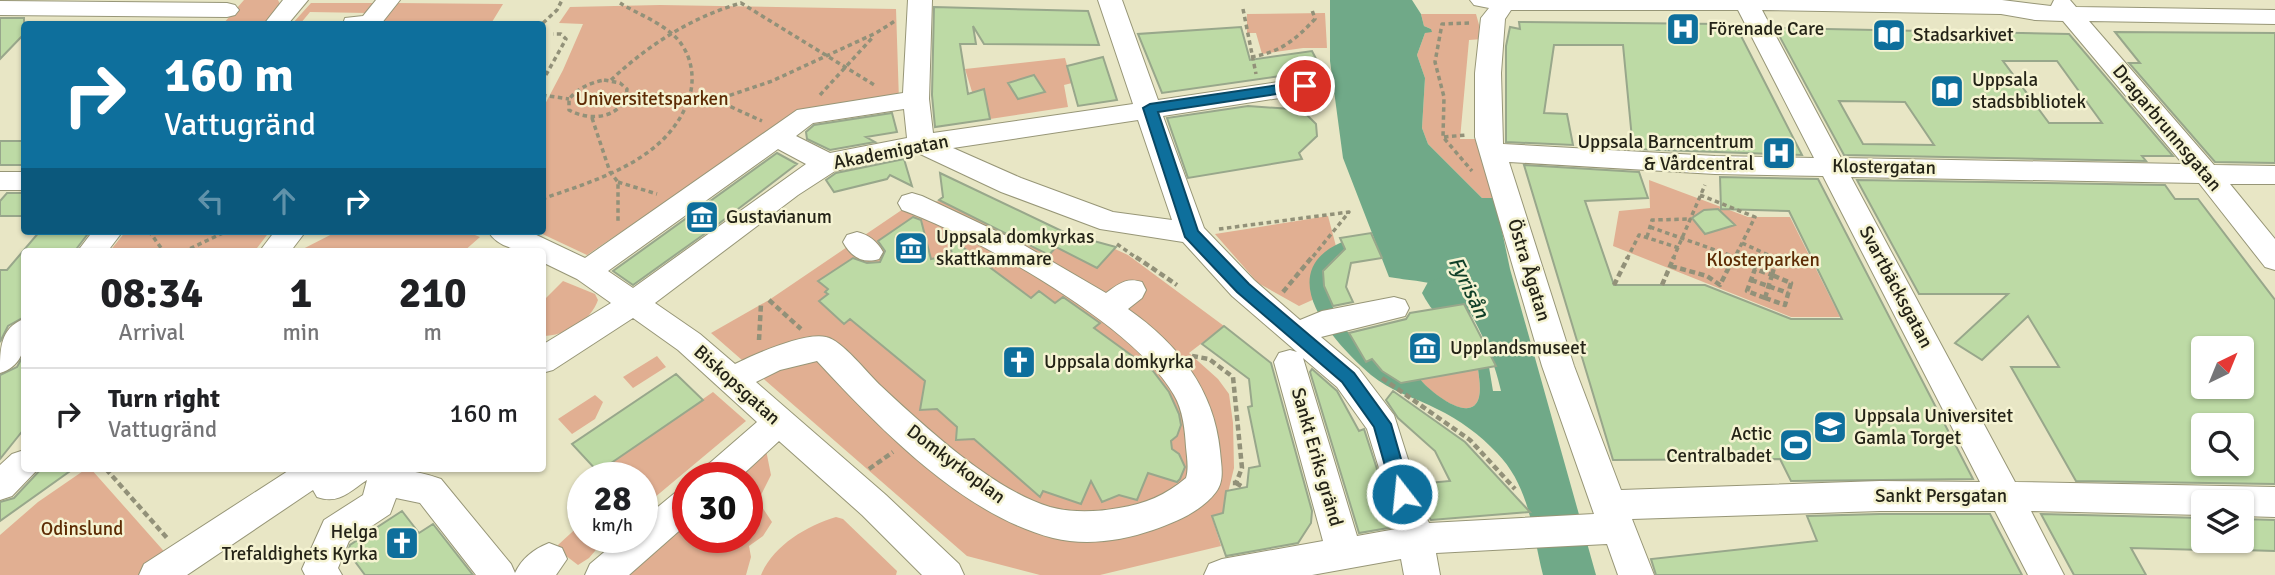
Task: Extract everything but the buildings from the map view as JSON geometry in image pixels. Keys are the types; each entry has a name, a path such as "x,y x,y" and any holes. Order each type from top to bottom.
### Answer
{"street":[{"path":"0,7 6,0"},
{"path":"278,21 296,0"},
{"path":"372,21 388,0"},
{"path":"920,0 909,101 921,144 1011,186 1110,222 1205,231"},
{"path":"1094,0 1128,0"},
{"path":"1110,0 1150,108 1205,231 1243,288 1315,334 1382,424 1410,520 1422,575"},
{"path":"1497,5 1746,2 2001,7 2035,13 2061,5 2275,5"},
{"name":"Svartbäcksgatan","path":"1746,2 2046,575"},
{"name":"Östra Ågatan","path":"1497,5 1488,73 1488,137 1606,521 1636,575"},
{"path":"2061,5 2275,18"},
{"name":"Dragarbrunnsgatan","path":"2061,5 2207,174 2275,259"},
{"path":"0,7 220,17"},
{"name":"Akademigatan","path":"634,303 788,188 827,163 921,144 1305,86"},
{"path":"587,271 806,116 909,101"},
{"path":"777,136 827,163"},
{"name":"Klostergatan","path":"1494,152 1715,165 2275,175"},
{"path":"0,181 21,181"},
{"name":"Domkyrkoplan","path":"823,348 916,437 977,485 1010,505 1051,522 1108,527 1171,508 1196,492 1205,481 1202,433 1187,388 1167,361 1138,333 1046,268 926,208 912,204"},
{"path":"94,248 105,235"},
{"path":"277,248 288,235"},
{"name":"Biskopsgatan","path":"510,235 538,248"},
{"name":"Biskopsgatan","path":"546,252 587,271 689,342 874,505 946,575"},
{"path":"1106,310 1131,290"},
{"path":"546,357 634,303"},
{"path":"1315,334 1394,308"},
{"path":"0,327 21,329"},
{"path":"0,361 21,333"},
{"name":"Sankt Eriks gränd","path":"1315,334 1344,552"},
{"path":"750,370 773,359 823,348"},
{"path":"734,462 779,422"},
{"path":"0,486 21,467"},
{"path":"324,575 320,569 336,531 378,503 360,474"},
{"path":"171,566 360,474 405,486 429,489 498,575"},
{"name":"Sankt Persgatan","path":"1222,575 1344,552 1410,520 1528,533 1606,521 1880,496 2259,502"},
{"path":"603,575 672,516"}],"path":[{"path":"545,21 562,0"},
{"path":"546,196 637,160 679,121 692,97 693,83 689,61 681,43 620,3"},
{"path":"611,80 636,57 671,35 728,6 741,3 845,67 909,101"},
{"path":"1478,180 1443,137 1444,97 1435,62 1442,24 1475,22 1497,5"},
{"path":"1243,9 1251,57 1264,91"},
{"path":"1251,57 1279,53 1287,48 1315,19 1312,10"},
{"path":"716,100 772,81 876,33 901,18"},
{"path":"806,116 876,33"},
{"path":"546,75 566,39 561,34 553,34"},
{"path":"626,102 629,93 627,87 611,80 589,83 577,89 569,99 568,106 573,114 592,118 611,114 626,102 659,97 716,100 762,120 777,136"},
{"path":"546,96 569,99"},
{"path":"592,118 610,172 618,182 684,202"},
{"path":"618,182 620,247"},
{"path":"1662,285 1699,197 1755,217 1720,285 1707,275 1671,266"},
{"path":"1205,231 1349,212 1284,293 1272,287"},
{"path":"1647,237 1653,220 1690,219"},
{"path":"1650,227 1735,257"},
{"path":"1205,231 1227,240"},
{"path":"191,248 218,235"},
{"path":"1614,285 1639,235 1679,248"},
{"path":"1742,243 1777,257 1765,298"},
{"path":"1130,254 1177,285"},
{"path":"1755,269 1791,283 1784,305 1747,291 1751,280 1755,269"},
{"path":"1751,280 1788,293"},
{"path":"769,300 823,348"},
{"path":"750,370 761,304"},
{"path":"1379,376 1470,440 1515,489"},
{"path":"108,472 171,566"},
{"path":"1236,483 1243,488"}],"green space":[{"path":"244,0 278,0 282,8 271,21 226,21"},
{"path":"311,3 375,3 368,13 310,12 302,21 295,21"},
{"path":"396,3 503,4 493,21 383,21"},
{"name":"Universitetsparken","path":"660,5 896,9 899,101 766,134 587,255 544,235 546,102 583,24 559,23 570,7"},
{"path":"1325,13 1327,48 1303,48 1262,54 1256,33 1247,33 1247,14"},
{"path":"1421,14 1476,14 1483,39 1469,40 1460,139 1478,139 1495,198 1482,198 1428,144 1422,128 1425,78 1417,55 1425,33 1431,29 1424,26"},
{"path":"1065,58 1072,83 1064,85 1068,107 990,119 985,94 973,95 965,69","holes":["1034,76 1044,92 1018,99 1008,83"]},
{"name":"Klosterparken","path":"1649,180 1748,217 1790,217 1840,317 1791,317 1613,246 1619,211 1650,208"},
{"path":"942,201 1049,255 1068,234 1104,244 1128,255 1224,326 1189,353 1218,379 1229,394 1234,468 1223,513 1212,517 1221,546 1100,575 1040,575 967,556 711,333 769,300 912,203"},
{"path":"1328,216 1337,250 1328,256 1319,297 1299,306 1258,283 1215,234"},
{"path":"123,235 267,235 257,248 112,248"},
{"path":"330,235 480,237 468,248 305,248"},
{"path":"563,281 595,294 598,300 590,314 576,326 546,336 546,298"},
{"path":"657,356 666,367 633,388 623,377"},
{"path":"1478,369 1479,397 1475,405 1468,408 1440,398 1420,379"},
{"path":"713,392 746,421 697,462 672,462 672,483 658,495 658,462 612,462"},
{"path":"595,395 603,402 595,419 572,434 558,419"},
{"path":"766,450 771,475 763,491 763,462 748,462"},
{"name":"Odinslund","path":"82,472 94,472 185,575 0,575 0,535 38,502"},
{"path":"763,508 772,522 763,536"},
{"path":"836,517 843,519 897,571 896,575 761,575 774,555 792,538"},
{"path":"672,522 672,553 750,553 746,575 610,575 636,553 658,553 658,534"},
{"path":"567,537 567,553 593,553 578,565 557,549"}],"water":[{"name":"Fyrisån","path":"1330,0 1412,0 1421,14 1424,26 1431,29 1432,32 1425,33 1417,55 1425,78 1422,128 1428,144 1482,198 1495,198 1510,269 1596,575 1543,575 1523,495 1517,480 1497,453 1477,434 1454,418 1378,381 1341,346 1316,308 1310,290 1311,272 1321,255 1342,242 1347,252 1337,256 1323,271 1324,285 1335,312 1347,331 1382,371 1420,379 1441,398 1460,407 1475,405 1479,397 1478,369 1489,367 1493,391 1501,391 1482,335 1458,297 1449,289 1437,285 1389,277 1343,158 1330,61"}],"waterway":[{"name":"Fyrisån","path":"1443,293 1453,305"}],"place":[{"name":"Förenade Care","path":"1683,29"},
{"name":"Stadsarkivet","path":"1889,35"},
{"name":"Uppsala stadsbibliotek","path":"1947,91"},
{"name":"Uppsala Barncentrum & Vårdcentral","path":"1779,153"},
{"name":"Gustavianum","path":"702,217"},
{"name":"Uppsala domkyrkas skattkammare","path":"911,248"},
{"name":"Upplandsmuseet","path":"1425,348"},
{"name":"Uppsala domkyrka","path":"1019,362"},
{"name":"Uppsala Universitet Gamla Torget","path":"1830,427"},
{"name":"Actic Centralbadet","path":"1796,445"},
{"name":"Helga Trefaldighets Kyrka","path":"402,543"}],"route":[{"path":"1305,86 1150,108 1191,233 1243,288 1348,377 1382,424 1402,494"}]}
